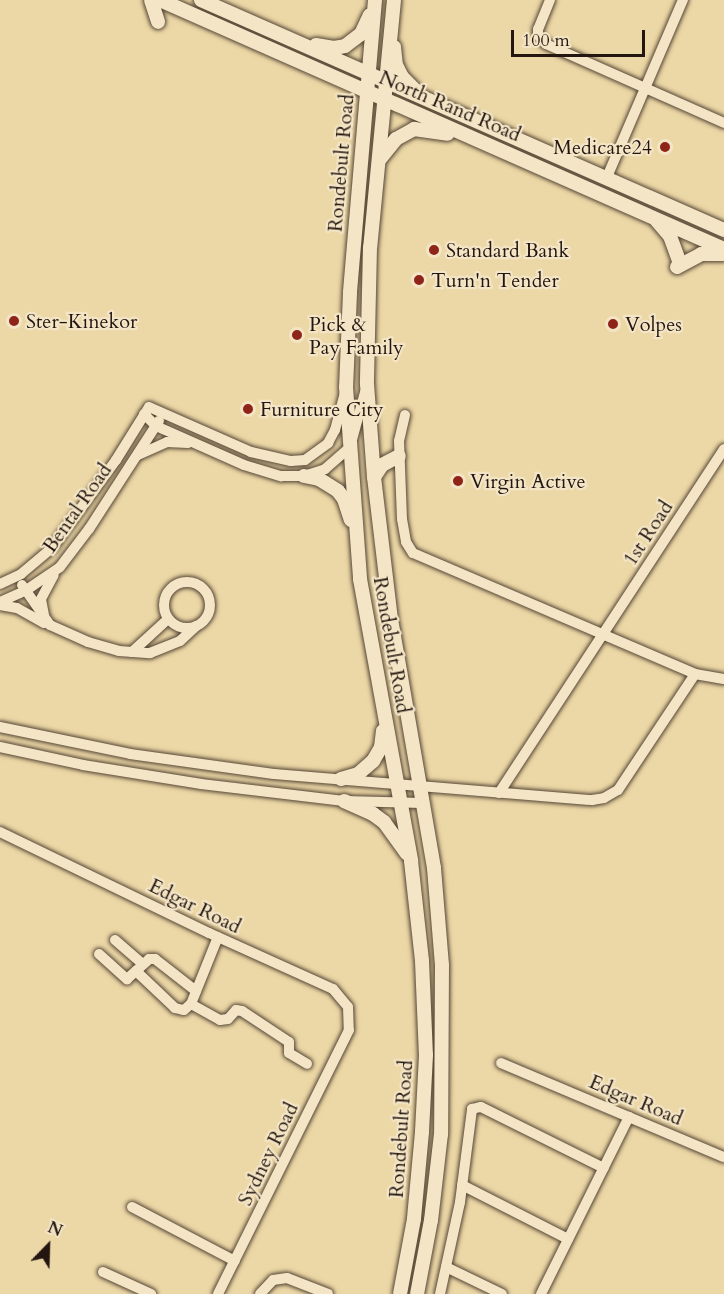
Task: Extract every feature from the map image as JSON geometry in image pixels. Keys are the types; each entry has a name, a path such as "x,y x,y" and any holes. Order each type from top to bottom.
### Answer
{"main road":[{"path":"151,0 158,22"},
{"name":"North Rand Road","path":"160,0 724,249"},
{"name":"North Rand Road","path":"201,0 724,230"},
{"path":"282,35 324,47 345,46 365,27 375,0"},
{"name":"Rondebult Road","path":"375,0 350,293 346,387 360,579 384,718 399,784 411,861 422,961 426,1055 414,1219 400,1294"},
{"name":"Rondebult Road","path":"394,0 377,163 367,303 367,384 374,477 391,619 434,868 442,965 444,1057 440,1145 431,1220 417,1294"},
{"path":"391,21 396,65 407,84 423,96"},
{"path":"377,163 396,139 414,129 436,131 485,143"},
{"path":"654,217 670,236 678,265 701,255 724,254"},
{"path":"374,477 382,465 399,456"},
{"path":"304,476 319,479 338,491 344,500 357,539"},
{"path":"341,779 358,774 373,761 381,747 384,718"},
{"path":"344,801 373,814 384,822 411,861"}],"street":[{"path":"550,0 540,23 538,35 546,44 724,123"},
{"path":"607,177 683,0"},
{"path":"146,410 156,426 256,470 281,476 304,476 326,469 350,447 367,384"},
{"path":"146,410 163,414 272,459 305,460 328,443 335,430 346,387"},
{"name":"Bental Road","path":"0,584 17,577 52,548 116,460 146,410"},
{"name":"Bental Road","path":"0,603 25,591 60,567 89,530 132,459 163,414"},
{"path":"405,415 400,427 399,456 402,519 406,542 413,554 695,674 724,679"},
{"path":"132,459 146,450 167,442 195,444"},
{"name":"1st Road","path":"499,793 600,635 724,449"},
{"path":"48,624 41,599 60,567"},
{"path":"17,577 48,624"},
{"path":"0,603 17,608 88,642 142,655 180,641 196,627 206,618 210,604 205,591 193,583 179,584 168,592 164,606 168,619 178,626 196,627"},
{"path":"132,652 168,619"},
{"path":"0,727 130,754 274,774 592,800 613,795 629,777 695,674"},
{"path":"0,747 83,765 201,784 344,801 422,803"},
{"name":"Edgar Road","path":"0,832 218,937 333,989 348,1007 349,1030"},
{"path":"115,940 175,1008 184,1010 191,1004 218,937"},
{"path":"99,954 125,979 152,958 158,960 196,992"},
{"path":"191,1004 220,1020 228,1019 236,1011 242,1011 289,1042 289,1053 307,1064"},
{"name":"Sydney Road","path":"218,1294 349,1030"},
{"name":"Edgar Road","path":"501,1063 724,1156"},
{"path":"440,1294 462,1185 471,1113 476,1107 487,1109 604,1168"},
{"path":"541,1294 629,1117"},
{"path":"462,1185 568,1239"},
{"path":"132,1207 235,1261"},
{"path":"446,1267 502,1294"},
{"path":"103,1272 151,1294"},
{"path":"260,1294 273,1280 286,1278 328,1294"}],"place":[{"name":"Medicare24","path":"665,147"},
{"name":"Standard Bank","path":"434,250"},
{"name":"Turn'n Tender","path":"419,280"},
{"name":"Ster-Kinekor","path":"14,321"},
{"name":"Volpes","path":"613,324"},
{"name":"Pick & Pay Family","path":"297,335"},
{"name":"Furniture City","path":"248,409"},
{"name":"Virgin Active","path":"458,481"}]}
